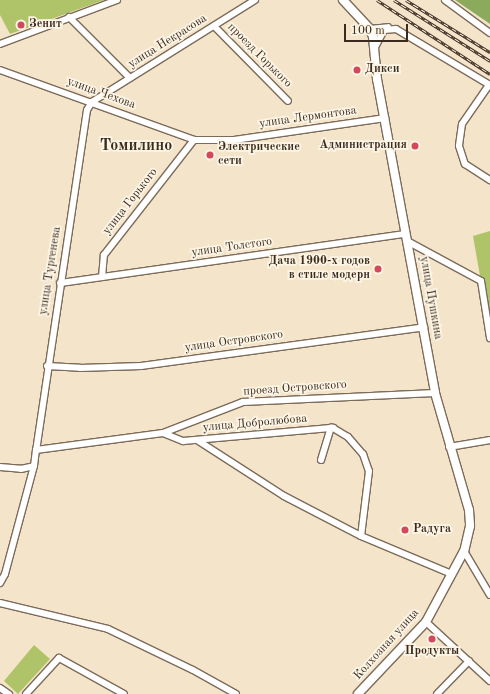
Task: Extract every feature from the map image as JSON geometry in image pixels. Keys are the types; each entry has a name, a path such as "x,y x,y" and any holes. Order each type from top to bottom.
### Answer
{"main road":[{"path":"343,0 370,29"},
{"name":"улица Пушкина","path":"370,29 435,393 470,518 464,549"},
{"name":"Колхозная улица","path":"358,694 426,622 464,549"}],"street":[{"path":"0,44 117,0"},
{"name":"улица Некрасова","path":"92,102 255,0"},
{"path":"446,0 490,33"},
{"path":"69,18 130,78"},
{"name":"проезд Горького","path":"214,26 288,101"},
{"path":"370,29 390,27 396,28 489,85 462,124 458,141 465,164 490,180"},
{"path":"374,50 384,30 390,27"},
{"name":"улица Чехова","path":"0,70 194,140"},
{"name":"улица Тургенева","path":"0,583 5,574 34,466 35,448 47,366 87,110 92,102"},
{"name":"улица Лермонтова","path":"194,140 234,140 385,118"},
{"name":"улица Горького","path":"102,277 104,255 194,140"},
{"path":"407,237 481,281 490,338"},
{"name":"улица Толстого","path":"60,283 407,237"},
{"name":"улица Островского","path":"47,366 80,368 141,366 424,327"},
{"name":"проезд Островского","path":"35,448 162,433 243,402 435,393"},
{"path":"322,460 331,428 348,437 363,454 369,471 361,536"},
{"name":"улица Добролюбова","path":"197,440 331,428"},
{"path":"162,433 183,441 197,440"},
{"name":"улица Добролюбова","path":"197,440 284,496 361,536 452,574"},
{"path":"449,447 490,440"},
{"path":"0,467 21,469 34,466"},
{"path":"464,549 489,593"},
{"path":"0,603 108,630 193,670 236,694"},
{"path":"426,622 490,681"},
{"path":"26,694 58,658 124,694"},
{"path":"437,694 469,661"},
{"path":"0,688 9,694"}],"green space":[{"name":"Зенит","path":"0,0 104,0 10,34 0,15"},
{"path":"455,0 490,0 490,24"},
{"path":"490,231 490,333 473,236"},
{"path":"34,645 50,659 18,694 4,681"}],"railway":[{"path":"377,0 490,74"},
{"path":"394,0 490,61"},
{"path":"406,0 490,52"}],"place":[{"name":"Зенит","path":"21,25"},
{"name":"Дикси","path":"357,70"},
{"name":"Администрация","path":"415,146"},
{"name":"Электрические сети","path":"210,155"},
{"name":"Дача 1900-х годов в стиле модерн","path":"378,269"},
{"name":"Радуга","path":"405,530"},
{"name":"Продукты","path":"432,639"}],"district":[{"name":"Томилино","path":"136,146"}]}
